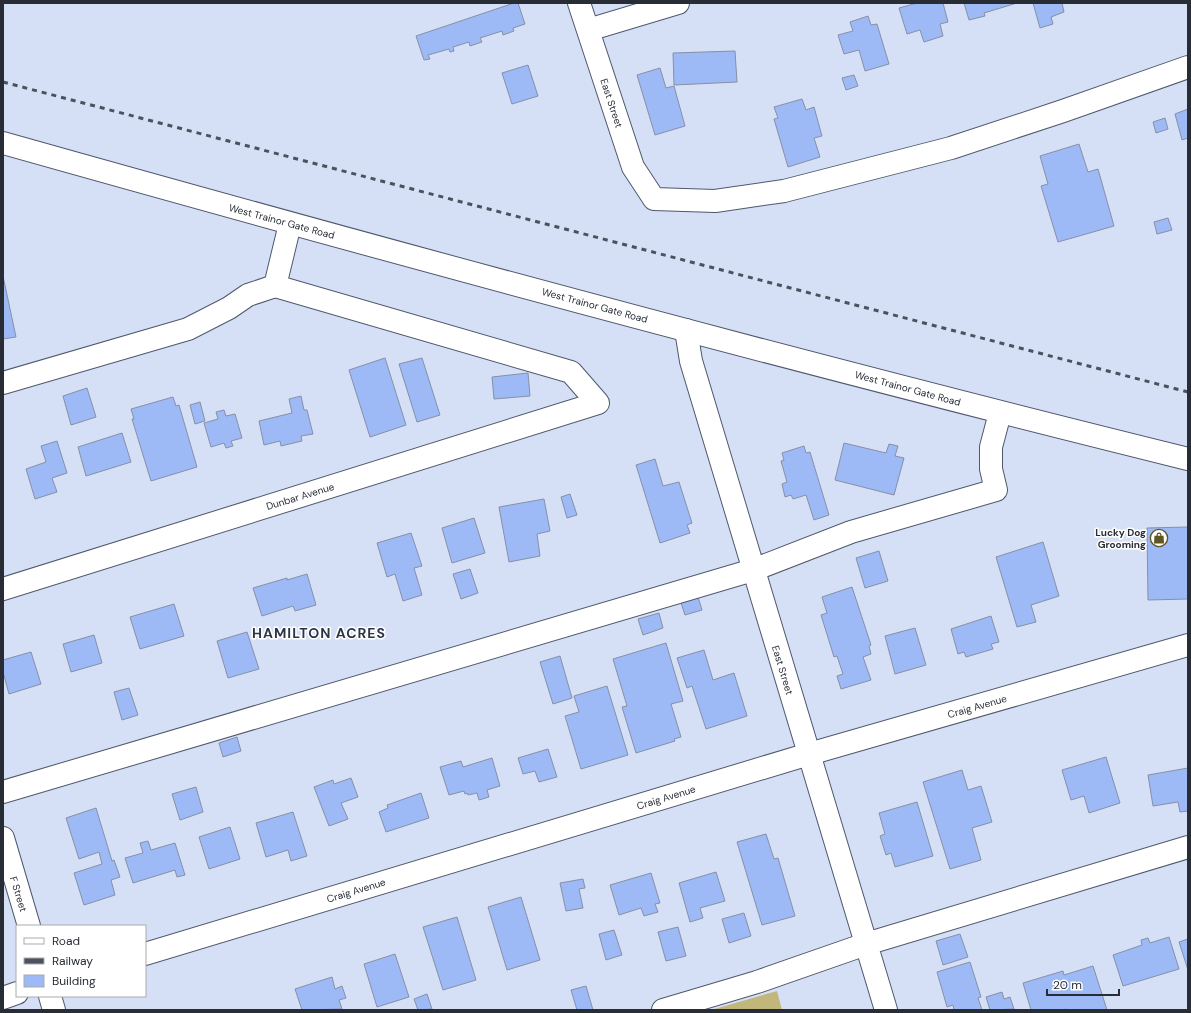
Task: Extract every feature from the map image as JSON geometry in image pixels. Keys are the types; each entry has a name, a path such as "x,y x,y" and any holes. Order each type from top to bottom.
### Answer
{"street":[{"name":"East Street","path":"579,3 633,167 654,199 715,201 784,191 951,148 1063,111 1188,67"},
{"path":"588,30 678,3"},
{"name":"West Trainor Gate Road","path":"3,143 290,224 686,330 1000,413 1188,459"},
{"path":"3,383 188,330 229,308 248,295 275,286 290,224"},
{"name":"Dunbar Avenue","path":"3,589 598,403 571,372 275,286"},
{"name":"East Street","path":"686,330 691,361 886,1010"},
{"path":"3,792 753,570 851,532 996,490 991,469 991,447 1000,413"},
{"name":"Craig Avenue","path":"146,954 809,754 1188,645"},
{"name":"F Street","path":"3,838 29,925"},
{"path":"663,1010 757,982 866,944 1188,848"},
{"path":"3,998 16,993"},
{"path":"50,997 54,1010"}],"shaded area":[{"path":"777,991 782,1010 711,1010"}],"building":[{"path":"514,3 518,3 525,24 513,28 514,31 503,35 502,31 480,38 482,42 470,46 469,42 453,47 454,51 450,52 449,49 428,55 430,59 424,60 416,36"},
{"path":"917,3 943,3 948,22 940,24 943,36 924,42 920,30 907,34 899,8"},
{"path":"964,3 1017,3 984,13 985,16 969,20"},
{"path":"1033,3 1062,3 1064,12 1051,17 1053,24 1040,28"},
{"path":"868,16 871,25 877,24 889,64 865,71 859,50 844,54 838,35 853,31 850,22"},
{"path":"735,51 737,82 674,85 673,53"},
{"path":"528,65 538,96 512,104 502,73"},
{"path":"660,68 666,88 674,86 685,126 655,135 637,75"},
{"path":"854,75 858,86 846,90 842,78"},
{"path":"802,99 806,110 814,107 822,136 814,138 820,157 788,167 774,119 778,118 774,107"},
{"path":"1188,109 1188,138 1182,140 1175,114"},
{"path":"1165,118 1168,129 1156,133 1153,122"},
{"path":"1079,144 1088,172 1098,169 1114,226 1058,242 1041,186 1048,184 1040,156"},
{"path":"1168,218 1172,230 1157,234 1154,222"},
{"path":"3,276 16,337 3,339"},
{"path":"385,358 406,425 370,437 349,370"},
{"path":"422,358 440,415 417,422 399,364"},
{"path":"528,373 530,396 494,399 492,377"},
{"path":"87,388 96,417 71,425 63,396"},
{"path":"301,396 304,410 307,410 313,434 301,436 302,441 281,446 280,441 264,445 259,421 292,413 289,399"},
{"path":"173,397 176,406 179,405 197,467 151,481 132,419 134,419 131,409"},
{"path":"200,402 205,421 195,424 190,405"},
{"path":"224,410 226,416 235,414 242,438 231,441 233,446 226,448 224,443 211,447 204,423 218,419 216,412"},
{"path":"122,433 131,462 86,476 78,447"},
{"path":"57,441 67,473 52,478 57,492 35,499 26,469 46,462 41,446"},
{"path":"844,443 886,453 889,444 898,446 895,456 904,458 894,495 835,480"},
{"path":"804,446 806,453 810,452 829,515 814,520 806,495 793,499 791,495 785,497 782,484 787,482 781,461 784,460 782,453"},
{"path":"655,459 663,486 679,482 692,523 687,525 690,533 660,543 636,465"},
{"path":"570,494 577,515 567,518 561,497"},
{"path":"544,499 550,531 537,534 540,556 509,562 499,507"},
{"path":"474,518 485,553 452,563 442,528"},
{"path":"1188,527 1188,599 1148,600 1147,528"},
{"path":"411,533 422,566 414,568 422,595 403,601 395,574 387,577 377,543"},
{"path":"1043,542 1059,596 1031,605 1036,622 1017,627 996,557"},
{"path":"879,551 888,581 865,588 856,558"},
{"path":"470,569 478,593 461,599 453,574"},
{"path":"307,574 316,605 295,611 293,606 262,616 253,588"},
{"path":"852,587 871,645 869,646 871,654 863,657 871,680 841,689 837,676 843,674 837,656 834,657 821,615 827,613 822,597"},
{"path":"698,597 702,610 685,615 681,603"},
{"path":"174,604 184,636 140,649 130,617"},
{"path":"659,613 663,628 643,635 638,619"},
{"path":"991,616 999,642 991,644 993,649 966,657 964,652 958,654 951,629"},
{"path":"915,628 926,665 895,674 885,636"},
{"path":"247,632 259,669 228,678 217,641"},
{"path":"94,635 102,663 71,672 63,644"},
{"path":"666,643 683,701 671,704 681,737 674,739 675,741 636,753 622,707 627,706 613,659"},
{"path":"704,650 713,680 734,673 747,716 706,729 692,686 687,688 677,658"},
{"path":"31,652 41,684 9,694 3,672 3,660"},
{"path":"560,656 572,698 553,704 540,662"},
{"path":"607,686 628,755 581,769 565,716 579,712 574,696"},
{"path":"129,688 138,715 122,720 114,692"},
{"path":"237,737 241,751 223,757 219,743"},
{"path":"548,749 557,777 539,782 535,771 523,774 518,758"},
{"path":"1106,757 1120,803 1089,813 1084,796 1071,800 1062,770"},
{"path":"492,758 500,786 487,790 489,797 479,800 477,793 468,795 467,793 465,794 464,791 449,795 440,767 461,761 463,767"},
{"path":"1188,768 1188,811 1180,812 1178,802 1153,806 1148,775"},
{"path":"962,770 968,790 981,786 992,822 972,828 981,860 950,869 923,782"},
{"path":"351,778 358,797 341,803 348,819 329,826 314,787 333,780 334,784"},
{"path":"196,787 203,812 180,820 172,794"},
{"path":"421,793 429,818 386,832 379,812 388,808 387,805"},
{"path":"917,802 933,856 895,867 891,853 886,855 880,836 885,834 879,813"},
{"path":"96,808 112,861 114,860 120,877 111,880 115,895 84,905 74,873 102,864 99,852 79,859 66,818"},
{"path":"293,812 307,856 291,861 288,850 266,857 256,823"},
{"path":"230,827 240,859 209,869 199,837"},
{"path":"766,834 774,859 778,858 795,916 762,925 737,842"},
{"path":"148,841 151,850 175,843 185,875 177,877 175,870 133,883 125,858 143,853 140,843"},
{"path":"716,872 725,901 700,908 703,918 690,922 679,883"},
{"path":"651,873 660,903 655,904 658,912 644,916 641,908 619,915 610,885"},
{"path":"583,879 585,888 579,889 583,908 566,911 560,883"},
{"path":"521,897 540,960 507,970 488,907"},
{"path":"744,913 751,936 729,943 722,919"},
{"path":"457,917 476,980 443,990 423,927"},
{"path":"678,927 686,956 666,961 658,932"},
{"path":"614,930 622,955 606,960 599,934"},
{"path":"960,934 968,957 943,965 936,941"},
{"path":"1169,937 1179,969 1123,986 1113,955 1142,945 1141,940 1148,938 1150,943"},
{"path":"1188,939 1188,970 1179,942"},
{"path":"395,954 409,997 377,1007 364,964"},
{"path":"970,962 981,997 978,998 982,1010 954,1010 953,1005 947,1007 937,972"},
{"path":"1093,966 1107,1010 1031,1010 1023,983 1063,971 1064,975"},
{"path":"332,977 335,989 342,986 346,998 339,1000 342,1009 302,1010 295,989"},
{"path":"586,986 593,1010 577,1010 571,990"},
{"path":"1002,992 1004,999 1010,997 1014,1009 990,1010 986,997"},
{"path":"427,994 432,1009 418,1010 414,999"}],"railway":[{"path":"3,82 1188,392"}],"place":[{"name":"Lucky Dog Grooming","path":"1159,538"}],"district":[{"name":"HAMILTON ACRES","path":"319,633"}]}
